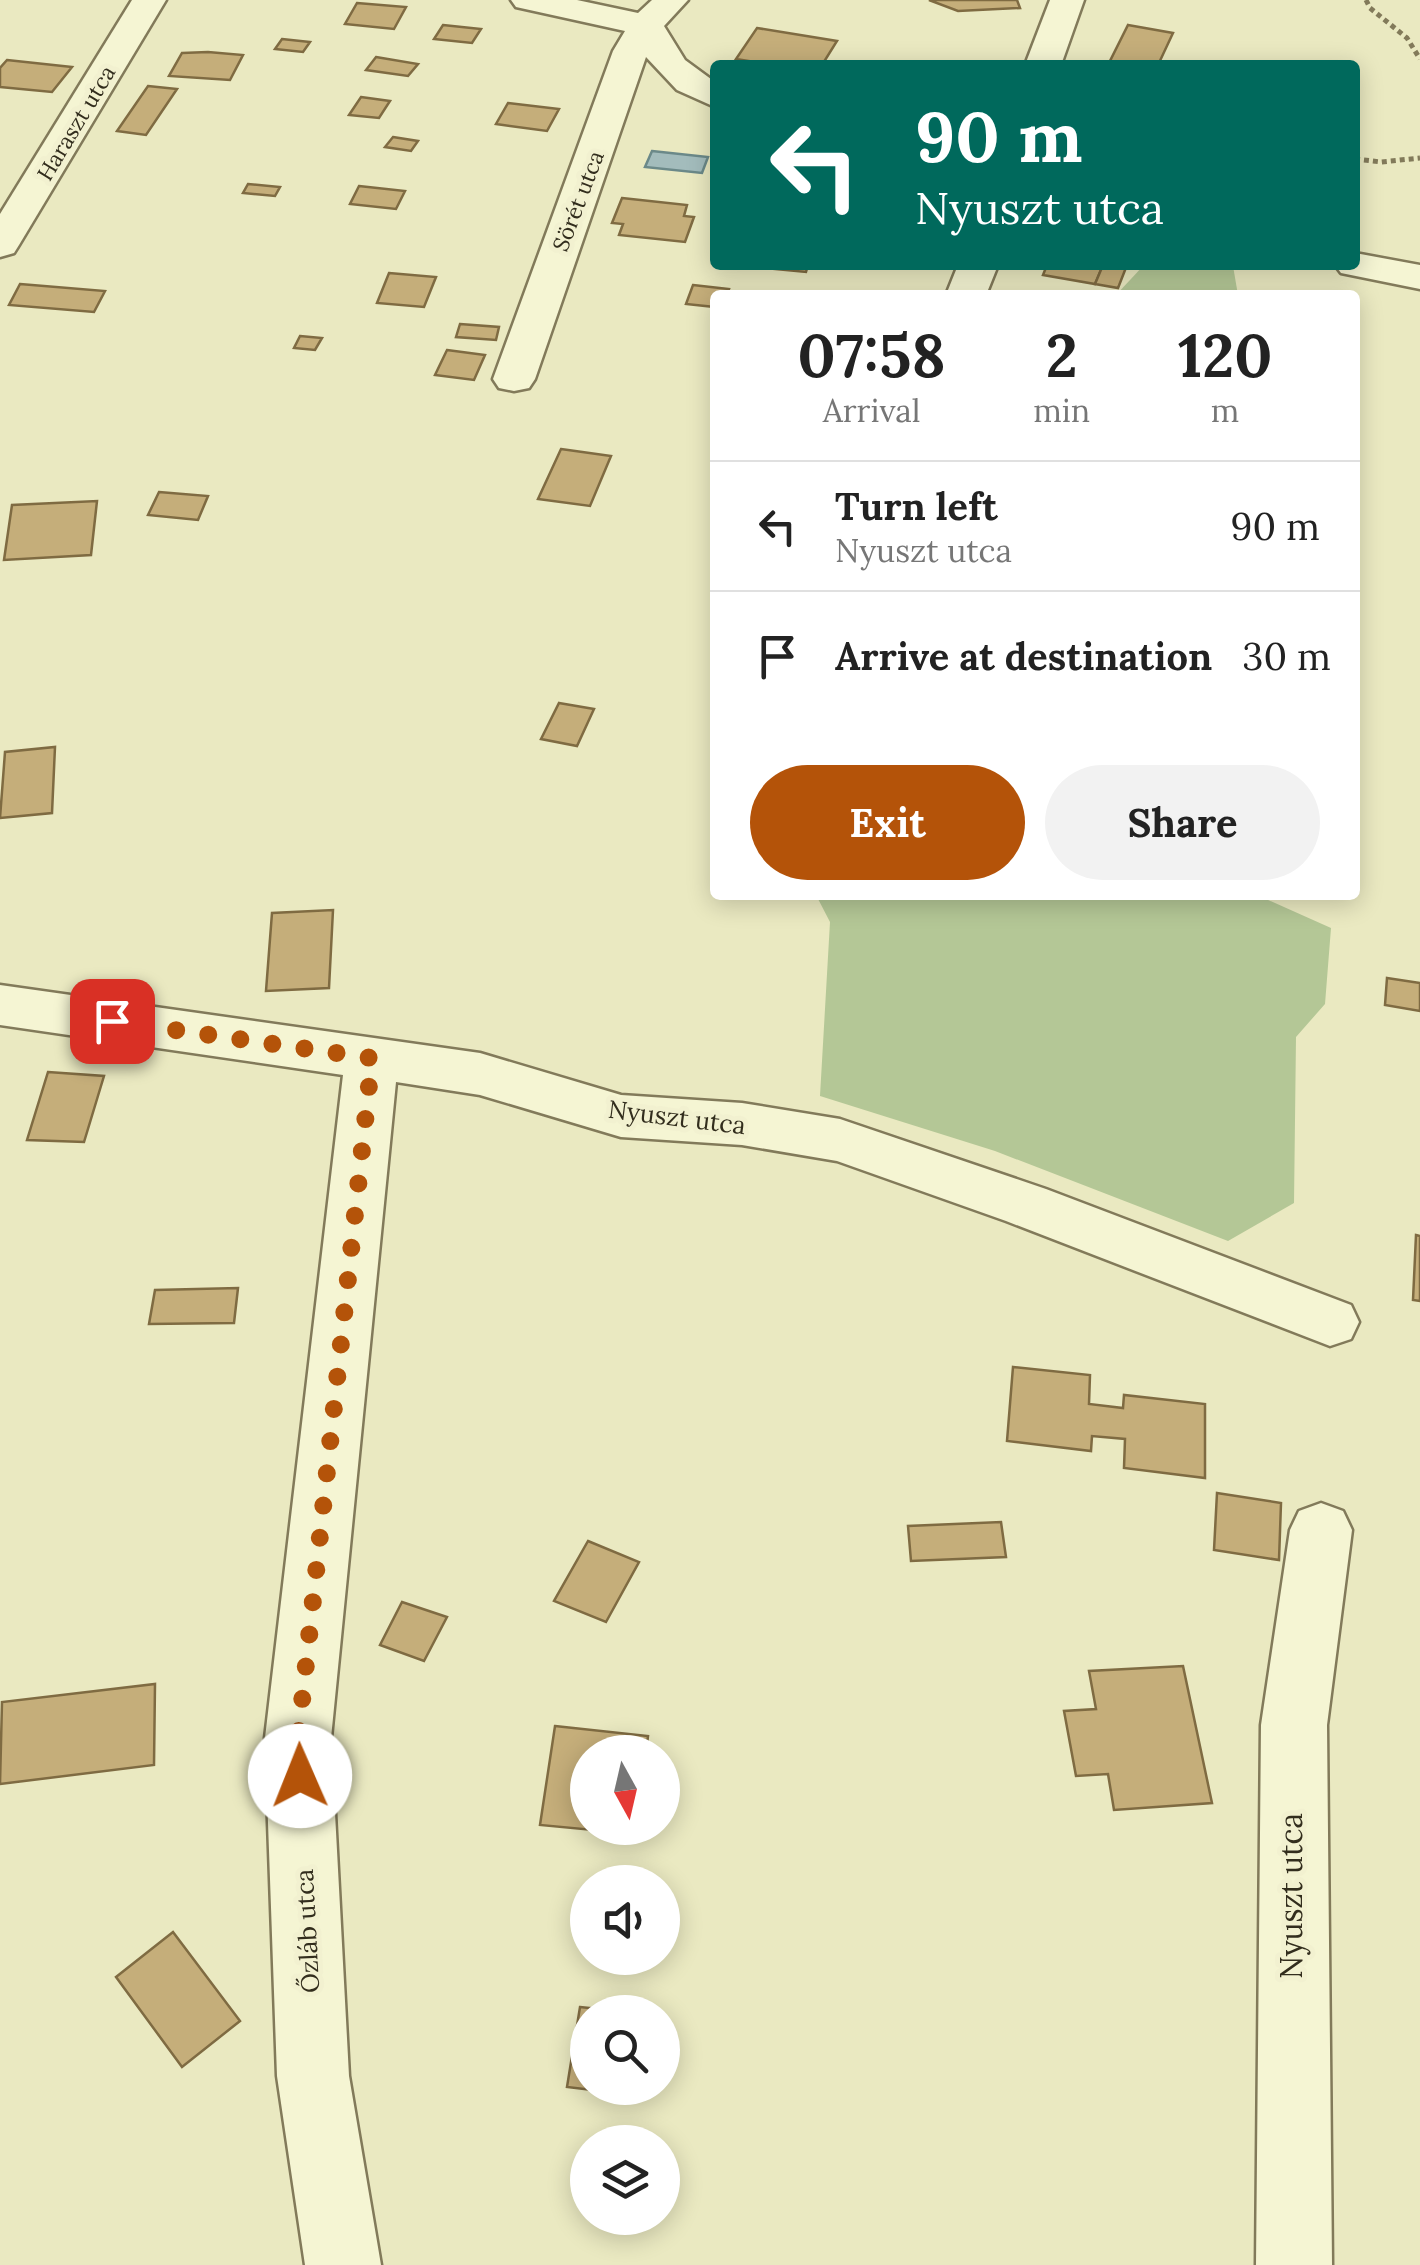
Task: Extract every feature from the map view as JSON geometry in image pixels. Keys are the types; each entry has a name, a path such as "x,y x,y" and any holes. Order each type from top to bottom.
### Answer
{"street":[{"name":"Haraszt utca","path":"0,245 149,0"},
{"path":"528,0 652,8 666,63 685,82 710,94"},
{"path":"1044,60 1067,0"},
{"name":"Sörét utca","path":"514,379 631,52 652,8"},
{"path":"1360,266 1420,277"},
{"name":"Nyuszt utca","path":"0,1005 480,1074 622,1116 742,1124 840,1140 1026,1205 1330,1322"},
{"name":"Őzláb utca","path":"343,2265 313,2076 298,1738 372,1058"},
{"name":"Nyuszt utca","path":"1294,2265 1294,1724 1322,1530"}],"path":[{"path":"1366,0 1370,8 1407,38 1420,59"},
{"path":"1360,160 1420,158"}],"green space":[{"path":"1139,270 1234,270 1237,290 1121,290"},
{"path":"819,900 1268,900 1331,928 1325,1004 1296,1037 1294,1203 1228,1241 995,1151 820,1096 830,922"}],"water":[{"path":"652,151 708,157 702,173 645,167"}],"building":[{"path":"929,0 1017,0 1020,8 958,11"},
{"path":"357,3 406,7 394,29 345,24"},
{"path":"443,25 481,29 472,43 434,39"},
{"path":"1128,25 1173,33 1160,60 1110,60"},
{"path":"757,28 837,41 825,60 736,59"},
{"path":"282,39 310,42 303,52 275,49"},
{"path":"182,53 243,55 230,80 169,76"},
{"path":"376,57 418,64 408,76 366,70"},
{"path":"7,60 72,67 52,92 0,87 0,68"},
{"path":"148,86 177,89 146,135 117,131"},
{"path":"361,97 390,101 379,118 349,115"},
{"path":"508,103 559,109 547,131 496,124"},
{"path":"393,137 418,141 411,151 385,147"},
{"path":"248,184 280,187 275,196 243,193"},
{"path":"359,186 405,191 396,209 350,204"},
{"path":"622,198 687,205 684,216 694,217 685,242 619,235 623,224 612,223"},
{"path":"1045,270 1101,270 1095,284 1043,275"},
{"path":"1101,270 1125,270 1118,288 1095,284"},
{"path":"389,273 436,277 424,307 377,303"},
{"path":"20,284 105,291 94,312 9,305"},
{"path":"693,285 729,289 710,290 710,306 686,304"},
{"path":"460,324 499,327 496,340 456,337"},
{"path":"300,336 322,338 315,350 294,348"},
{"path":"447,350 485,355 474,380 435,375"},
{"path":"561,449 611,456 590,506 538,499"},
{"path":"159,492 208,496 198,520 148,515"},
{"path":"97,501 91,555 4,560 12,505"},
{"path":"559,703 594,709 577,746 541,739"},
{"path":"55,747 52,813 0,818 5,752"},
{"path":"333,910 329,988 266,991 272,913"},
{"path":"1387,978 1420,983 1420,1011 1385,1005"},
{"path":"48,1072 104,1076 84,1142 27,1140"},
{"path":"1416,1235 1420,1236 1420,1301 1413,1300"},
{"path":"238,1288 234,1323 149,1324 155,1290"},
{"path":"1013,1367 1090,1375 1089,1404 1123,1408 1124,1395 1205,1404 1205,1478 1124,1468 1125,1439 1092,1436 1091,1451 1007,1441"},
{"path":"1217,1493 1281,1503 1279,1560 1214,1550"},
{"path":"1001,1522 1006,1557 911,1561 908,1526"},
{"path":"588,1541 639,1562 606,1622 554,1601"},
{"path":"402,1602 447,1617 424,1661 380,1645"},
{"path":"1183,1666 1212,1803 1114,1810 1108,1774 1076,1776 1064,1711 1096,1709 1089,1671"},
{"path":"155,1684 154,1765 0,1784 2,1702"},
{"path":"555,1726 639,1735 570,1735 570,1828 540,1825"},
{"path":"173,1932 240,2021 182,2067 116,1977"}],"route":[{"path":"112,1021 372,1058 298,1738 300,1776"}]}
